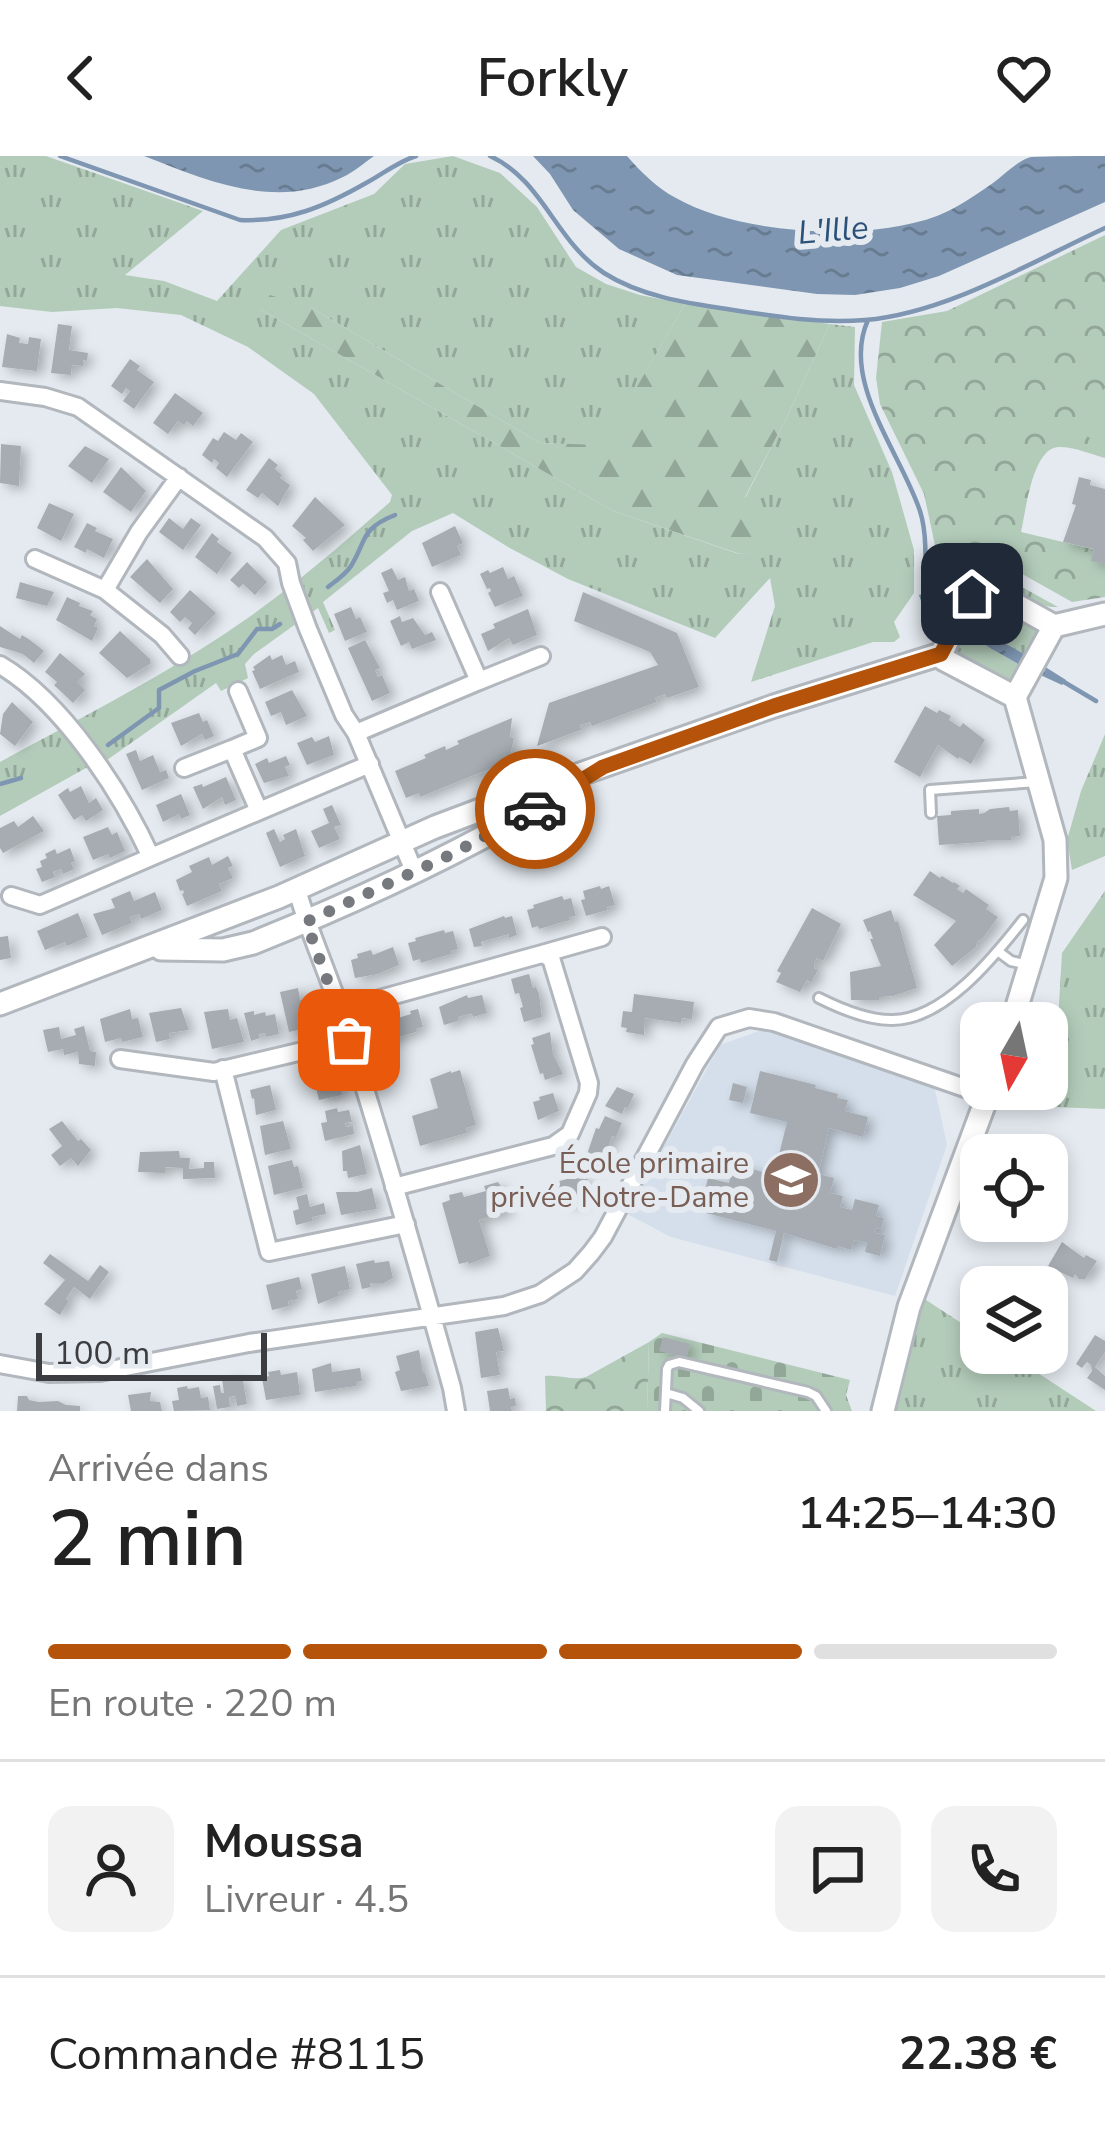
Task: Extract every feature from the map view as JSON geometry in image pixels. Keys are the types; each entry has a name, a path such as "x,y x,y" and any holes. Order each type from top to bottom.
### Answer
{"street":[{"path":"0,391 78,407 265,538 287,562 308,629 414,871"},
{"path":"105,590 179,477"},
{"path":"34,559 105,590 162,635 180,656"},
{"path":"1019,690 944,659 944,647 972,594 986,588 1049,635"},
{"path":"440,592 479,681"},
{"path":"1019,1002 1056,878 1055,840 1019,690 1049,635 1105,614"},
{"path":"0,1004 297,890 489,806 944,647"},
{"path":"356,733 541,656"},
{"path":"0,665 30,686 67,727 123,802 152,857"},
{"path":"184,768 258,738 238,691"},
{"path":"232,748 260,811"},
{"path":"11,896 40,905 370,764"},
{"path":"148,950 223,950 306,922 450,855 603,767"},
{"path":"297,890 340,1010 406,1224 456,1411"},
{"path":"340,1010 602,937"},
{"path":"394,1187 553,1146 570,1134 589,1084 551,958 542,954"},
{"path":"0,1364 49,1373 100,1372 249,1343 504,1306 540,1294 575,1271 603,1237 719,1028 749,1018 960,1083"},
{"path":"120,1059 214,1072 349,1040"},
{"path":"223,1070 269,1252 406,1224"},
{"path":"883,1411 909,1307 983,1110"}],"lane":[{"path":"932,813 930,790 1038,782"},
{"path":"819,998 894,1021 922,1012 976,977 1023,920"},
{"path":"998,952 1030,965"},
{"path":"665,1411 668,1369 679,1362 808,1392 826,1411"},
{"path":"666,1393 683,1398 699,1411"}],"shaded area":[{"name":"École primaire privée Notre-Dame","path":"765,1029 934,1085 947,1145 895,1296 671,1237 627,1214 720,1045"}],"green space":[{"path":"0,156 46,156 203,211 125,275 164,281 217,301 281,230 374,194 405,164 453,156 500,173 537,207 576,267 606,284 685,304 603,446 540,443 310,307 260,309 613,511 739,554 796,545 745,498 830,324 855,327 854,385 892,472 914,550 914,593 894,622 900,637 751,682 775,606 770,578 715,638 568,579 453,513 412,531 323,602 335,630 329,633 318,608 254,654 245,664 248,678 221,691 216,683 107,760 0,816 0,762 152,679 239,624 335,550 390,502 392,495 314,394 248,347 181,315 117,308 52,312 0,306"},
{"path":"1105,235 1105,458 1069,448 1049,450 1036,469 1021,532 1105,552 1105,597 1072,602 999,561 978,560 945,592 924,494 880,404 876,378 882,322 947,311"},
{"path":"253,290 310,307 540,443 603,445 685,304 830,324 745,497 798,546 740,554 613,511 260,309"},
{"path":"1105,388 1105,452 1071,421"},
{"path":"987,566 1058,607 1027,600 1004,588 980,568"},
{"path":"985,600 1037,629 1028,656 967,623"},
{"path":"962,632 1023,667 1012,684 954,656"},
{"path":"1105,734 1105,856 1072,870 1067,840"},
{"path":"1105,891 1105,1109 1068,1108 1068,1002 1059,1002 1062,953"},
{"path":"923,1298 960,1322 960,1374 1039,1374 1096,1411 892,1411"},
{"path":"662,1333 850,1380 846,1395 852,1411 647,1411 649,1342"},
{"path":"649,1342 647,1411 546,1411 545,1376 586,1377"}],"water":[{"path":"144,156 374,156 318,187 267,192 217,183"},
{"path":"533,156 627,156 663,190 703,210 805,231 876,229 937,216 1031,157 1105,156 1105,202 939,276 855,295 817,294 677,275 619,249 573,210"},
{"path":"925,593 940,608 1066,680 1062,685 1023,667 924,610 919,595"}],"building":[{"path":"58,324 72,326 69,350 88,353 83,366 72,365 71,375 51,373"},
{"path":"7,334 20,338 19,343 28,344 29,337 41,339 37,371 2,367"},
{"path":"130,359 154,382 134,409 123,401 130,391 126,388 122,394 111,386"},
{"path":"175,393 203,413 193,426 178,421 168,434 153,423"},
{"path":"224,432 236,440 241,433 253,442 227,477 216,468 219,463 202,455 213,438 218,441"},
{"path":"1,444 21,446 19,486 0,483"},
{"path":"85,446 109,459 92,483 68,466"},
{"path":"269,458 290,485 278,506 262,493 258,498 246,490"},
{"path":"121,467 146,491 131,512 103,492"},
{"path":"1079,477 1105,489 1105,564 1091,561 1094,549 1063,542 1076,505 1072,504"},
{"path":"315,497 345,525 313,551 292,526"},
{"path":"49,503 74,514 61,541 37,528"},
{"path":"169,518 183,529 191,518 201,525 183,550 159,532"},
{"path":"87,523 113,539 104,558 74,547"},
{"path":"455,526 463,543 457,546 461,555 432,567 422,543"},
{"path":"212,533 232,553 217,574 195,557"},
{"path":"147,559 173,589 160,603 130,577"},
{"path":"247,562 267,582 255,595 230,580"},
{"path":"503,567 508,579 514,576 523,596 495,607 480,574"},
{"path":"392,568 398,580 405,577 419,601 397,610 393,600 387,603 383,593 389,591 381,573"},
{"path":"20,582 54,592 47,606 16,598"},
{"path":"190,590 216,613 195,635 188,628 192,623 185,617 180,622 170,612"},
{"path":"583,592 677,633 699,687 667,698 665,694 655,698 657,702 592,726 590,722 580,725 581,730 537,746 549,703 658,665 650,652 574,621"},
{"path":"67,597 93,611 90,615 97,619 94,626 98,628 92,641 56,620"},
{"path":"351,607 367,632 345,641 334,614"},
{"path":"528,609 537,635 513,645 509,638 488,651 481,634"},
{"path":"400,616 402,622 413,618 425,635 432,632 436,640 412,649 409,642 401,646 390,621"},
{"path":"0,626 44,651 34,663 0,647"},
{"path":"120,631 150,659 150,664 127,678 99,653"},
{"path":"365,640 380,668 375,670 378,677 382,675 390,693 372,701 348,648"},
{"path":"60,653 85,674 77,682 85,690 73,703 45,672"},
{"path":"270,655 272,660 282,655 286,665 295,661 299,672 260,689 253,667"},
{"path":"292,690 307,716 286,725 281,712 271,716 265,702"},
{"path":"12,702 33,722 15,746 0,734 3,714"},
{"path":"925,706 951,716 949,720 960,727 963,723 985,740 971,764 938,745 920,777 894,762"},
{"path":"199,713 214,736 205,740 202,734 181,746 171,723"},
{"path":"512,718 509,761 420,797 419,793 406,798 395,771"},
{"path":"329,736 334,755 307,765 297,743"},
{"path":"136,750 140,761 153,755 160,772 166,770 169,778 142,790 126,754"},
{"path":"286,756 289,776 264,783 255,764"},
{"path":"226,777 236,800 225,805 222,797 203,809 193,787"},
{"path":"81,786 89,803 96,798 103,810 86,821 82,815 74,820 58,795"},
{"path":"181,794 190,815 181,819 179,814 163,822 156,805"},
{"path":"332,805 341,825 334,827 340,839 319,848 311,831 329,823 323,809"},
{"path":"1009,807 1018,810 1020,836 939,845 937,816"},
{"path":"33,816 44,831 3,853 0,828 14,821 18,827"},
{"path":"108,827 112,835 117,832 125,851 93,860 83,837"},
{"path":"274,829 280,842 296,829 305,856 280,867 266,833"},
{"path":"70,848 74,869 53,872 55,877 42,882 36,869 42,867 45,854"},
{"path":"228,856 233,878 219,884 222,891 187,906 176,880 192,872 189,866 209,857 212,865"},
{"path":"930,871 960,886 957,889 963,893 966,889 998,917 976,947 952,966 934,945 956,921 913,895"},
{"path":"609,886 615,905 586,916 583,891"},
{"path":"130,891 134,901 155,892 162,910 141,919 139,914 130,917 132,923 102,935 93,914 115,908 111,899"},
{"path":"562,896 571,898 576,916 532,928 527,910"},
{"path":"812,908 841,924 823,961 815,961 818,970 811,983 807,980 800,992 776,982 781,973 777,971"},
{"path":"891,910 917,988 879,1000 851,1000 850,972 881,966 863,920"},
{"path":"78,913 88,937 45,950 37,931"},
{"path":"512,916 517,935 474,947 469,929"},
{"path":"453,931 458,949 421,963 420,959 413,961 408,943"},
{"path":"8,936 11,958 0,960 0,937"},
{"path":"393,947 399,965 355,978 351,960 357,954 371,950 373,955"},
{"path":"529,974 539,994 542,1017 524,1022 519,993 515,994 511,979"},
{"path":"298,988 300,1000 309,998 320,1025 289,1032 280,992"},
{"path":"634,994 694,1002 692,1019 682,1018 681,1023 645,1018 644,1035 626,1032 621,1027 623,1011 632,1012"},
{"path":"467,995 482,995 487,1013 465,1015 444,1025 439,1007"},
{"path":"181,1008 189,1030 169,1033 170,1039 156,1042 149,1013"},
{"path":"130,1009 143,1037 105,1042 100,1019"},
{"path":"228,1009 230,1020 237,1018 244,1042 212,1049 204,1012"},
{"path":"418,1009 423,1027 380,1042 375,1025"},
{"path":"254,1011 254,1015 275,1014 279,1034 259,1034 260,1038 251,1041 244,1013"},
{"path":"84,1026 90,1051 96,1052 95,1066 79,1064 78,1052 48,1052 43,1030 59,1027 61,1039 76,1035 74,1029"},
{"path":"550,1032 553,1054 563,1074 545,1080 531,1045 532,1038"},
{"path":"325,1070 326,1075 337,1073 342,1095 319,1100 313,1075"},
{"path":"460,1070 476,1125 466,1128 467,1133 420,1146 412,1116 438,1108 430,1079"},
{"path":"760,1071 838,1094 837,1098 848,1100 845,1111 868,1117 863,1137 829,1128 818,1174 834,1178 830,1193 843,1196 840,1207 852,1210 855,1199 879,1205 876,1216 884,1218 875,1233 885,1235 880,1256 865,1252 867,1243 854,1240 851,1250 837,1249 784,1233 777,1262 769,1260 776,1231 706,1213 709,1201 703,1199 708,1178 729,1183 733,1164 774,1175 787,1122 750,1113"},
{"path":"733,1083 747,1087 743,1103 729,1100"},
{"path":"270,1085 276,1110 256,1115 250,1090"},
{"path":"617,1087 634,1094 622,1114 605,1106"},
{"path":"553,1093 559,1111 538,1120 533,1102"},
{"path":"337,1108 338,1112 349,1110 352,1122 345,1123 353,1126 354,1134 325,1141 321,1123 327,1122 325,1111"},
{"path":"605,1116 622,1123 616,1137 612,1136 603,1164 586,1157"},
{"path":"62,1121 91,1150 78,1166 71,1158 60,1166 51,1155 62,1146 49,1129"},
{"path":"283,1121 291,1149 265,1155 260,1126"},
{"path":"360,1145 367,1174 348,1178 342,1151"},
{"path":"179,1151 180,1158 190,1158 189,1169 214,1162 215,1178 183,1179 183,1168 138,1172 140,1152"},
{"path":"292,1160 303,1188 274,1195 268,1166"},
{"path":"587,1177 592,1195 568,1205 556,1182"},
{"path":"498,1182 507,1212 479,1220 490,1256 459,1264 442,1203 450,1200 449,1195 462,1192 464,1197"},
{"path":"372,1188 377,1209 341,1215 336,1192"},
{"path":"307,1194 310,1207 324,1203 326,1214 296,1225 296,1197"},
{"path":"1062,1242 1097,1261 1085,1279 1068,1276 1068,1266 1048,1266"},
{"path":"50,1254 88,1281 100,1265 109,1272 90,1299 74,1287 60,1315 44,1304 65,1280 43,1263"},
{"path":"389,1261 393,1278 362,1289 356,1264"},
{"path":"345,1266 350,1289 318,1304 311,1274"},
{"path":"299,1277 298,1299 272,1310 266,1285"},
{"path":"498,1328 504,1351 496,1352 500,1375 481,1378 475,1332"},
{"path":"1095,1335 1105,1341 1105,1352 1095,1367 1105,1376 1105,1390 1087,1378 1091,1365 1076,1364"},
{"path":"663,1337 690,1344 686,1358 659,1351"},
{"path":"419,1350 429,1386 401,1391 396,1356"},
{"path":"331,1363 332,1372 360,1368 362,1381 315,1392 312,1369"},
{"path":"280,1370 281,1375 297,1372 300,1395 266,1400 262,1378"},
{"path":"242,1375 247,1404 237,1406 235,1396 229,1397 230,1407 217,1409 213,1386 220,1385 224,1393 222,1378"},
{"path":"199,1387 201,1398 208,1397 210,1410 174,1411 177,1388"},
{"path":"508,1388 516,1406 512,1411 490,1411 487,1391"},
{"path":"151,1392 150,1401 160,1402 162,1411 131,1411 128,1395"},
{"path":"18,1396 80,1406 80,1411 17,1411"}],"waterway":[{"path":"60,156 240,220 290,216 320,206 416,156"},
{"path":"490,156 523,180 587,260 618,281 680,301 778,317 865,320 927,307 988,284 1105,228"},
{"path":"868,320 861,343 867,392 920,511 924,594"},
{"path":"328,587 349,569 370,530 395,515"},
{"path":"108,745 159,708 159,690 238,654 257,629 280,624"},
{"path":"1059,679 1096,701"},
{"path":"0,784 21,778"}],"way so far":[{"path":"349,1040 306,922 450,855 535,809"}],"place":[{"name":"École primaire privée Notre-Dame","path":"791,1180"}],"route":[{"path":"535,809 603,767 774,706 941,654 972,594"}],"water label":[{"name":"L'Ille","path":"833,229"}]}
